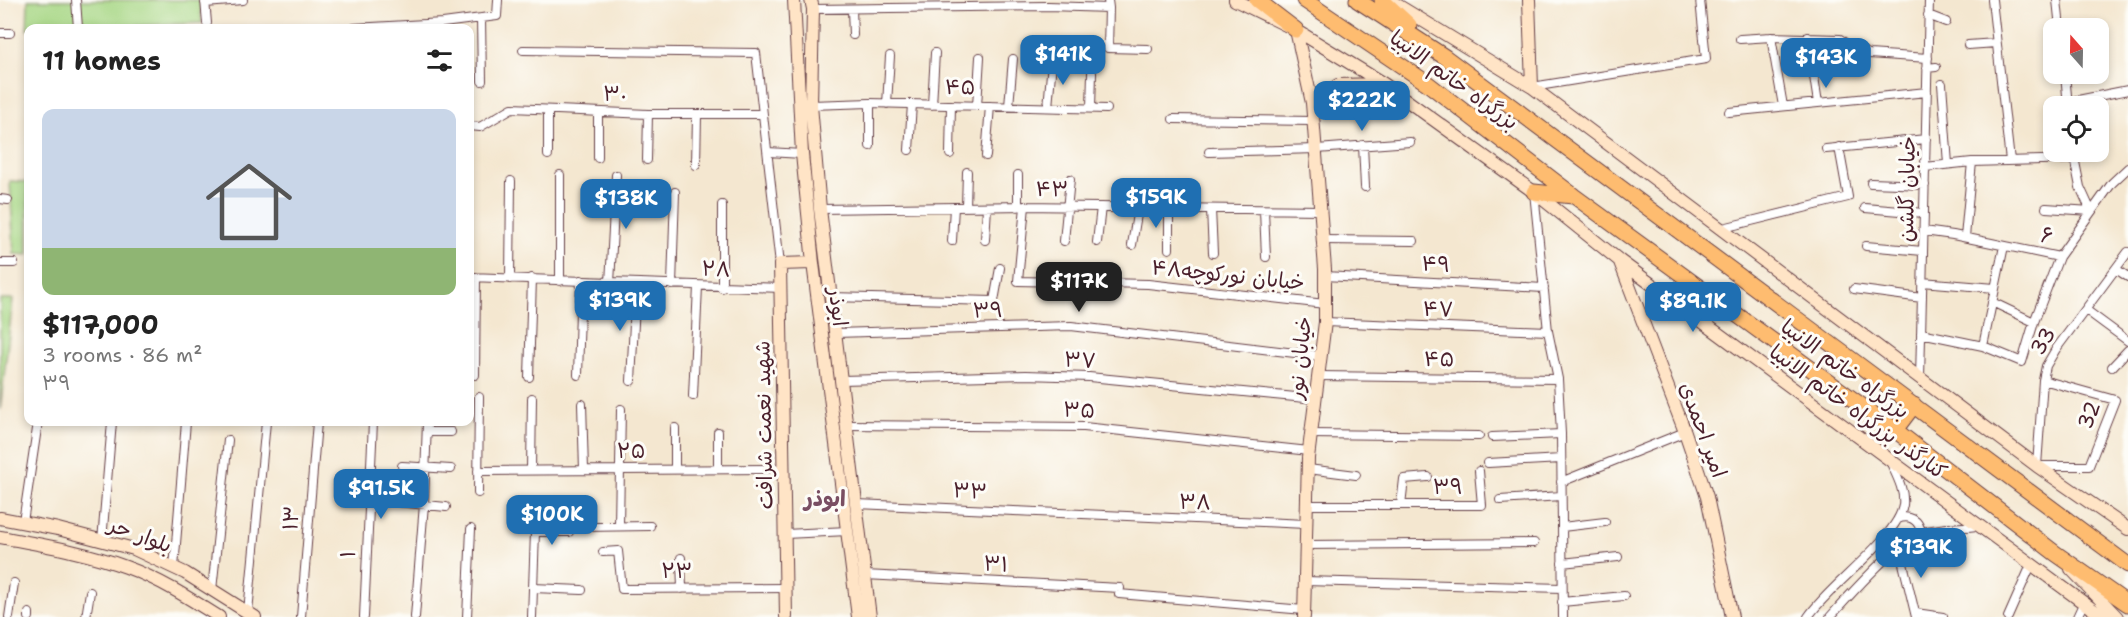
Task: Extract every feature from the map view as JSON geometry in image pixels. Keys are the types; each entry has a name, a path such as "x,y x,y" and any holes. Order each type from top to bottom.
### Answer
{"highway":[{"path":"1257,0 1296,30"},
{"name":"بزرگراه خاتم الانبیا","path":"1304,0 1427,83 1574,196 1895,430 2055,554 2128,604"},
{"name":"بزرگراه خاتم الانبیا","path":"1357,0 1445,57 2128,565"},
{"path":"1382,0 1445,57"},
{"path":"1534,192 1574,196"},
{"path":"1895,430 1914,405"},
{"path":"2071,524 2128,551"}],"main road":[{"name":"ابوذر","path":"794,0 802,154 813,263 858,617"},
{"name":"کنارگذر بزرگراه خاتم الانبیا","path":"1235,0 1296,30 1381,84 1534,192 1620,261 2103,617"},
{"path":"1389,0 1532,87 2037,466 2128,529"},
{"path":"1529,0 1532,87"},
{"name":"ابوذر","path":"812,4 812,105 820,209 870,617"},
{"name":"خیابان نور","path":"1296,30 1312,103 1326,304 1309,451 1304,614"},
{"path":"1312,103 1338,85 1381,84"},
{"name":"امیر احمدی","path":"1620,261 1685,432 1707,497 1732,617"},
{"path":"780,264 813,263"},
{"name":"شهید نعمت شرافت","path":"780,264 786,617"},
{"name":"بلوار حر","path":"0,518 58,529 134,549 174,568 251,614"},
{"name":"بلوار حر","path":"0,537 51,547 126,567 175,590 219,617"},
{"path":"2055,554 2117,617"}],"street":[{"path":"76,0 78,24"},
{"path":"207,23 205,2 243,0"},
{"path":"452,24 497,16 498,0"},
{"path":"1532,87 1706,59 1700,0"},
{"name":"خیابان گلشن","path":"1920,379 1927,92 1932,67 1928,58 1929,0"},
{"path":"1992,0 2010,161"},
{"path":"2057,0 2059,18"},
{"path":"812,4 852,9 1048,3 1108,4 1108,48 1148,49"},
{"path":"852,9 853,36"},
{"path":"1928,15 1946,22"},
{"path":"481,18 482,81"},
{"path":"0,33 10,33"},
{"path":"1772,37 1783,106"},
{"path":"1740,39 1808,37 1840,39 1869,54 1928,58"},
{"path":"1808,37 1818,103"},
{"path":"1968,45 1996,43"},
{"path":"523,50 756,53 780,264"},
{"path":"932,105 935,53"},
{"path":"887,104 890,56"},
{"path":"977,106 980,57"},
{"path":"1009,106 1013,59"},
{"path":"1048,107 1052,62"},
{"path":"1091,108 1092,73"},
{"path":"1942,84 1948,164"},
{"path":"2102,96 2128,90"},
{"path":"1729,112 1927,92"},
{"path":"870,103 870,146"},
{"name":"۴۵","path":"812,105 870,103 1107,109"},
{"path":"909,150 912,104"},
{"path":"950,154 951,105"},
{"path":"986,156 990,106"},
{"name":"۳۰","path":"474,126 480,127 512,108 648,114 763,114"},
{"path":"548,111 548,155"},
{"path":"597,158 598,112"},
{"path":"646,160 648,114"},
{"path":"696,165 697,115"},
{"path":"1173,118 1312,121"},
{"path":"1826,149 1926,139"},
{"path":"1209,153 1317,149 1410,142"},
{"path":"1364,145 1365,187"},
{"path":"1719,229 1848,196 1839,147"},
{"path":"768,152 802,154"},
{"path":"1925,167 2043,158"},
{"path":"1965,237 1972,162"},
{"path":"2046,208 2091,211 2080,187 2075,162"},
{"name":"۶","path":"1924,231 1965,237 2059,257 2112,183 2128,168"},
{"path":"966,207 967,172"},
{"path":"560,175 560,281"},
{"path":"1018,175 1022,206"},
{"path":"610,283 616,176"},
{"path":"1064,241 1070,179"},
{"path":"510,279 511,181"},
{"path":"1871,183 1925,185"},
{"path":"672,285 675,192"},
{"path":"1534,192 1548,331 1558,379 1561,434 1563,617"},
{"path":"722,205 722,288"},
{"name":"۴۳","path":"820,209 1022,206 1320,210"},
{"name":"خیابان نورکوچه۴۸","path":"1022,206 1018,281 1148,284 1326,304"},
{"path":"952,242 954,207"},
{"path":"985,240 987,207"},
{"path":"1097,243 1101,207"},
{"path":"1132,245 1138,208"},
{"path":"1169,208 1169,249"},
{"path":"1865,208 1924,213"},
{"path":"1211,209 1213,253"},
{"path":"1264,210 1266,257"},
{"path":"1323,240 1414,241"},
{"path":"1866,246 1923,251"},
{"path":"1983,346 2004,246"},
{"name":"33","path":"2037,466 2046,366 2128,252"},
{"path":"1922,333 1983,346 2022,362 2034,322 2059,257"},
{"path":"0,263 14,263"},
{"path":"830,297 994,301 1000,268"},
{"path":"2116,268 2128,278"},
{"name":"۴۹","path":"1325,276 1544,288"},
{"name":"۲۸","path":"474,277 722,288 781,288"},
{"path":"529,377 531,278"},
{"path":"578,375 581,280"},
{"path":"1923,282 1995,288"},
{"path":"631,381 636,284"},
{"path":"693,396 698,286"},
{"path":"1854,289 1922,298"},
{"path":"1992,302 2034,322"},
{"path":"2085,310 2128,341"},
{"name":"۴۷","path":"1325,322 1548,331"},
{"path":"474,326 475,375"},
{"name":"۳۹","path":"836,333 1071,326 1320,356"},
{"path":"2112,367 2128,350"},
{"name":"۳۷","path":"842,380 1026,375 1089,377 1316,399"},
{"name":"۴۵","path":"1318,376 1558,379"},
{"name":"32","path":"2037,466 2089,465 2115,400 2043,380"},
{"path":"478,493 479,397"},
{"path":"531,470 532,398"},
{"path":"582,404 584,470"},
{"path":"619,526 621,409"},
{"name":"۳۵","path":"847,425 1084,427 1309,451"},
{"path":"22,522 37,426"},
{"path":"102,541 112,426"},
{"path":"174,568 186,426"},
{"path":"251,614 266,426"},
{"name":"۱۳","path":"301,617 317,426"},
{"name":"۱","path":"364,617 373,426"},
{"path":"415,617 424,504 427,426"},
{"path":"675,428 675,469"},
{"path":"427,432 451,432"},
{"path":"718,432 718,469"},
{"path":"1561,482 1685,432"},
{"path":"1311,434 1479,436"},
{"path":"1492,437 1561,434"},
{"path":"212,590 228,440"},
{"path":"1808,617 1895,525 1903,507 1903,494 1889,458"},
{"path":"1488,463 1561,459"},
{"path":"402,466 451,469"},
{"name":"۲۵","path":"478,471 784,469"},
{"path":"1308,469 1356,475"},
{"name":"۳۹","path":"1307,504 1482,505 1479,471"},
{"path":"1401,505 1404,479 1428,477"},
{"path":"1500,500 1562,496"},
{"path":"397,502 446,507"},
{"name":"۳۳","path":"857,504 1082,515"},
{"name":"۳۸","path":"1082,515 1306,524"},
{"path":"1898,519 1903,517 1913,519 1917,522 1921,532"},
{"path":"1562,527 1605,522"},
{"path":"582,527 650,526"},
{"path":"1830,617 1899,547 1921,532 1978,526"},
{"path":"467,617 471,529"},
{"path":"785,534 848,531"},
{"path":"532,617 535,532 569,532"},
{"path":"1306,545 1534,543"},
{"path":"1899,547 1916,615 1944,617"},
{"name":"۲۳","path":"603,552 618,551 622,589 786,588"},
{"path":"1562,563 1618,557"},
{"path":"681,558 682,589"},
{"path":"2008,617 2031,564"},
{"name":"۳۱","path":"865,575 1120,588 1119,594 1304,614"},
{"path":"1305,581 1562,588"},
{"path":"9,617 14,583"},
{"path":"533,588 582,590"},
{"path":"86,617 90,592"},
{"path":"1562,602 1624,597"},
{"path":"2077,617 2083,604"},
{"path":"870,617 881,617"}],"green space":[{"path":"28,0 200,0 202,23 180,24 27,24"},
{"path":"10,181 24,182 24,255 14,254"},
{"path":"0,299 13,299 0,411"}],"district":[{"name":"ابوذر","path":"825,498"}]}
